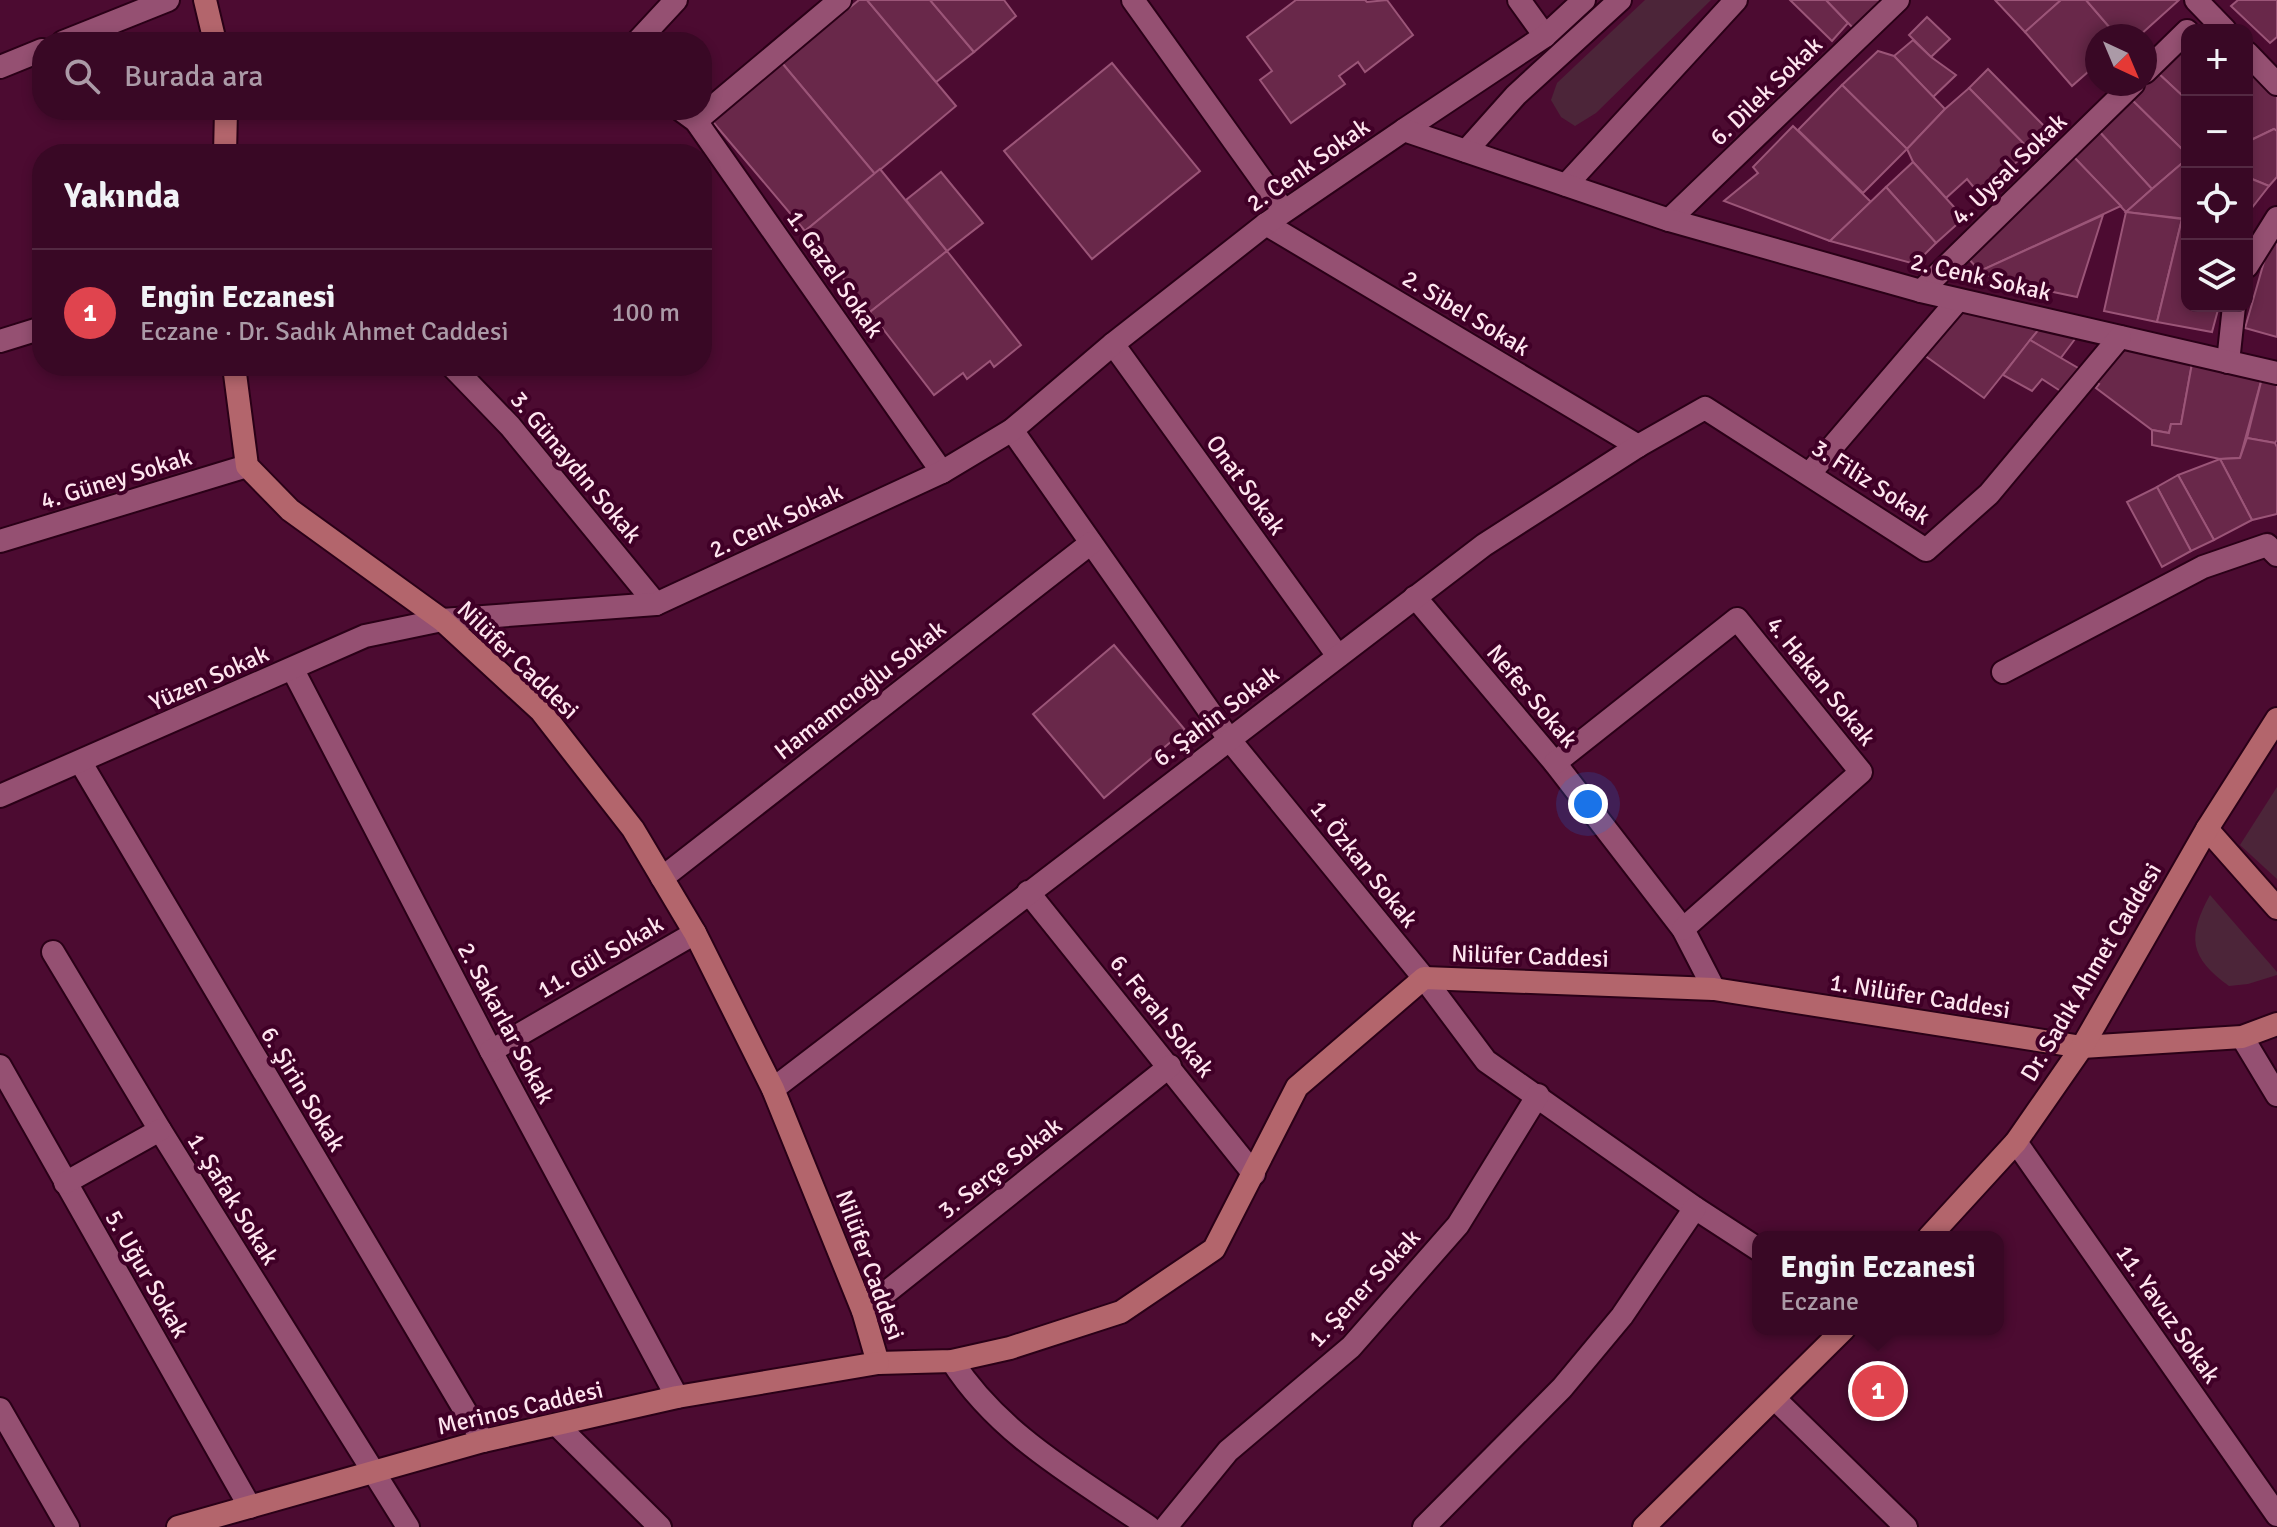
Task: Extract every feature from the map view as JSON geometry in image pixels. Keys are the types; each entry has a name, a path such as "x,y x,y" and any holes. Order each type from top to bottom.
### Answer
{"main road":[{"path":"205,0 213,32"},
{"path":"225,144 226,120"},
{"path":"235,376 247,466"},
{"name":"Nilüfer Caddesi","path":"247,466 290,510 442,620 541,711 633,829 695,933 773,1089 863,1311 878,1363 952,1361 1010,1348 1121,1312 1214,1249 1297,1087 1424,978 1714,989 1791,1002"},
{"name":"Dr. Sadık Ahmet Caddesi","path":"1934,1231 2016,1142 2082,1047 2207,829 2277,719"},
{"path":"2207,829 2277,908"},
{"name":"1. Nilüfer Caddesi","path":"1791,1002 2082,1047 2242,1037 2277,1024"},
{"path":"1644,1527 1838,1335"},
{"name":"Merinos Caddesi","path":"178,1527 483,1441 677,1397 878,1363"}],"street":[{"path":"88,32 168,0"},
{"path":"646,32 676,0"},
{"path":"712,98 840,0"},
{"path":"1133,0 1275,217"},
{"path":"1519,0 1545,36"},
{"path":"1404,130 1545,36 1584,0"},
{"path":"1466,151 1516,95 1620,0"},
{"path":"1566,185 1736,0"},
{"name":"6. Dilek Sokak","path":"1669,220 1898,0"},
{"path":"2192,24 2201,6 2219,24"},
{"path":"2157,61 2181,38"},
{"path":"0,67 32,54"},
{"path":"2253,59 2277,84"},
{"name":"4. Uysal Sokak","path":"1921,291 2121,96"},
{"name":"1. Gazel Sokak","path":"692,120 709,144"},
{"name":"2. Cenk Sokak","path":"442,620 656,604 942,472 1012,430 1113,344 1275,217 1404,130 1669,220 1921,291 2277,373"},
{"name":"1. Gazel Sokak","path":"712,148 942,472"},
{"name":"2. Sibel Sokak","path":"1275,217 1638,446"},
{"path":"2253,256 2277,218"},
{"path":"1810,473 1958,300"},
{"path":"2228,362 2233,312"},
{"path":"0,341 32,331"},
{"name":"3. Filiz Sokak","path":"1705,408 1926,550 1989,494 2120,337"},
{"name":"Onat Sokak","path":"1113,344 1338,656"},
{"name":"3. Günaydın Sokak","path":"462,376 510,426 656,604"},
{"name":"6. Şahin Sokak","path":"773,1089 1484,545 1638,446 1705,408"},
{"name":"1. Özkan Sokak","path":"1012,430 1229,739 1424,978 1486,1061 1752,1245"},
{"name":"4. Güney Sokak","path":"0,541 247,466"},
{"name":"Hamamcıoğlu Sokak","path":"662,878 1091,543"},
{"path":"2003,672 2203,567 2267,545 2277,555"},
{"name":"Nefes Sokak","path":"1415,597 1555,763 1683,929 1714,989"},
{"name":"4. Hakan Sokak","path":"1555,763 1737,619 1861,772 1683,929"},
{"name":"Yüzen Sokak","path":"0,796 365,636 442,620"},
{"name":"2. Sakarlar Sokak","path":"293,670 491,1051 677,1397"},
{"name":"6. Şirin Sokak","path":"81,763 483,1441"},
{"name":"6. Ferah Sokak","path":"1028,892 1254,1174"},
{"name":"11. Gül Sokak","path":"491,1051 695,933"},
{"name":"1. Şafak Sokak","path":"53,952 160,1130 408,1527"},
{"path":"2242,1037 2277,1095"},
{"name":"5. Uğur Sokak","path":"0,1066 250,1507"},
{"name":"3. Serçe Sokak","path":"863,1311 1170,1066"},
{"name":"1. Şener Sokak","path":"1166,1527 1228,1451 1351,1347 1458,1225 1538,1095"},
{"path":"65,1183 160,1130"},
{"name":"11. Yavuz Sokak","path":"2016,1142 2277,1515"},
{"path":"1424,1527 1562,1388 1622,1316 1695,1208"},
{"path":"952,1361 1001,1422 1149,1527"},
{"path":"1775,1399 1906,1527"},
{"path":"0,1409 68,1527"},
{"path":"558,1426 660,1527"}],"shaded area":[{"path":"1645,0 1711,0 1596,113 1575,126 1561,117 1551,100 1557,83"},
{"path":"2277,787 2277,879 2240,845"},
{"path":"2210,895 2277,975 2229,986 2206,965 2199,956 2195,935"}],"building":[{"path":"859,0 867,0 956,106 875,174 782,63"},
{"path":"867,0 930,0 974,52 936,82"},
{"path":"930,0 1004,0 1016,16 974,52"},
{"path":"1296,0 1387,0 1413,35 1365,72 1358,62 1339,76 1345,84 1291,123 1260,80 1272,71 1247,37"},
{"path":"1790,0 1826,0 1848,23 1832,41"},
{"path":"1826,0 1885,0 1854,29"},
{"path":"1995,0 2061,0 2025,32"},
{"path":"2061,0 2086,0 2107,24 2085,24 2085,75 2072,86 2025,32"},
{"path":"2086,0 2179,0 2152,24 2107,24"},
{"path":"2238,0 2277,0 2277,37 2270,43 2231,6"},
{"path":"1927,17 1950,39 1931,57 1909,35"},
{"path":"1913,40 1956,75 1933,97 1894,56"},
{"path":"1878,51 1894,56 1945,109 1907,149 1842,85"},
{"path":"2181,52 2181,94 2158,73"},
{"path":"782,63 875,174 805,231 713,122"},
{"path":"1112,63 1200,171 1092,259 1004,151"},
{"path":"2253,67 2277,92 2277,131 2274,129 2253,139"},
{"path":"1988,69 2049,131 2030,150 1969,88"},
{"path":"2157,74 2181,94 2181,148 2130,98 2157,96"},
{"path":"1842,85 1907,149 1863,193 1798,130"},
{"path":"1969,88 2030,150 1980,195 1967,179 1946,198 1913,162 1907,149"},
{"path":"2130,98 2181,148 2181,164 2152,189 2096,128"},
{"path":"1793,126 1871,202 1830,241 1724,201 1758,173 1753,167"},
{"path":"2096,128 2152,189 2126,212 2070,153"},
{"path":"2274,129 2277,131 2277,177 2269,186 2253,179 2253,139"},
{"path":"2070,153 2121,206 1980,271 1965,255"},
{"path":"1913,162 1964,218 1936,243 1886,187"},
{"path":"2181,164 2181,218 2126,212"},
{"path":"880,169 947,251 870,312 805,231"},
{"path":"941,172 983,223 947,251 906,200"},
{"path":"2253,179 2269,186 2253,206"},
{"path":"1886,187 1936,243 1915,264 1830,241"},
{"path":"2126,212 2181,219 2157,322 2104,311"},
{"path":"2103,215 2077,297 1996,280 1980,271"},
{"path":"2181,223 2181,312 2217,312 2212,332 2157,322"},
{"path":"2272,234 2277,236 2277,337 2245,328 2250,312 2253,312 2253,300"},
{"path":"947,251 1021,345 994,367 990,361 967,379 963,373 934,395 870,312"},
{"path":"1965,306 2044,323 1984,398 1924,355"},
{"path":"2044,323 2081,331 2060,359 2030,340"},
{"path":"2030,340 2085,372 2065,394 2042,379 2032,391 2003,375"},
{"path":"2124,341 2193,358 2181,424 2171,424 2169,433 2152,430 2096,388 2099,384 2092,380"},
{"path":"2193,358 2263,374 2240,458 2220,459 2152,445 2152,430 2169,433 2171,424 2181,424"},
{"path":"2263,374 2277,377 2275,443 2247,438"},
{"path":"2247,438 2275,443 2277,447 2277,514 2252,520 2220,459 2240,458"},
{"path":"2220,459 2252,520 2214,540 2178,475"},
{"path":"2178,475 2214,540 2191,551 2157,487"},
{"path":"2157,487 2191,551 2162,567 2127,502"},
{"path":"1114,645 1185,730 1104,798 1033,714"}],"place":[{"name":"Engin Eczanesi","path":"1878,1391"}]}
